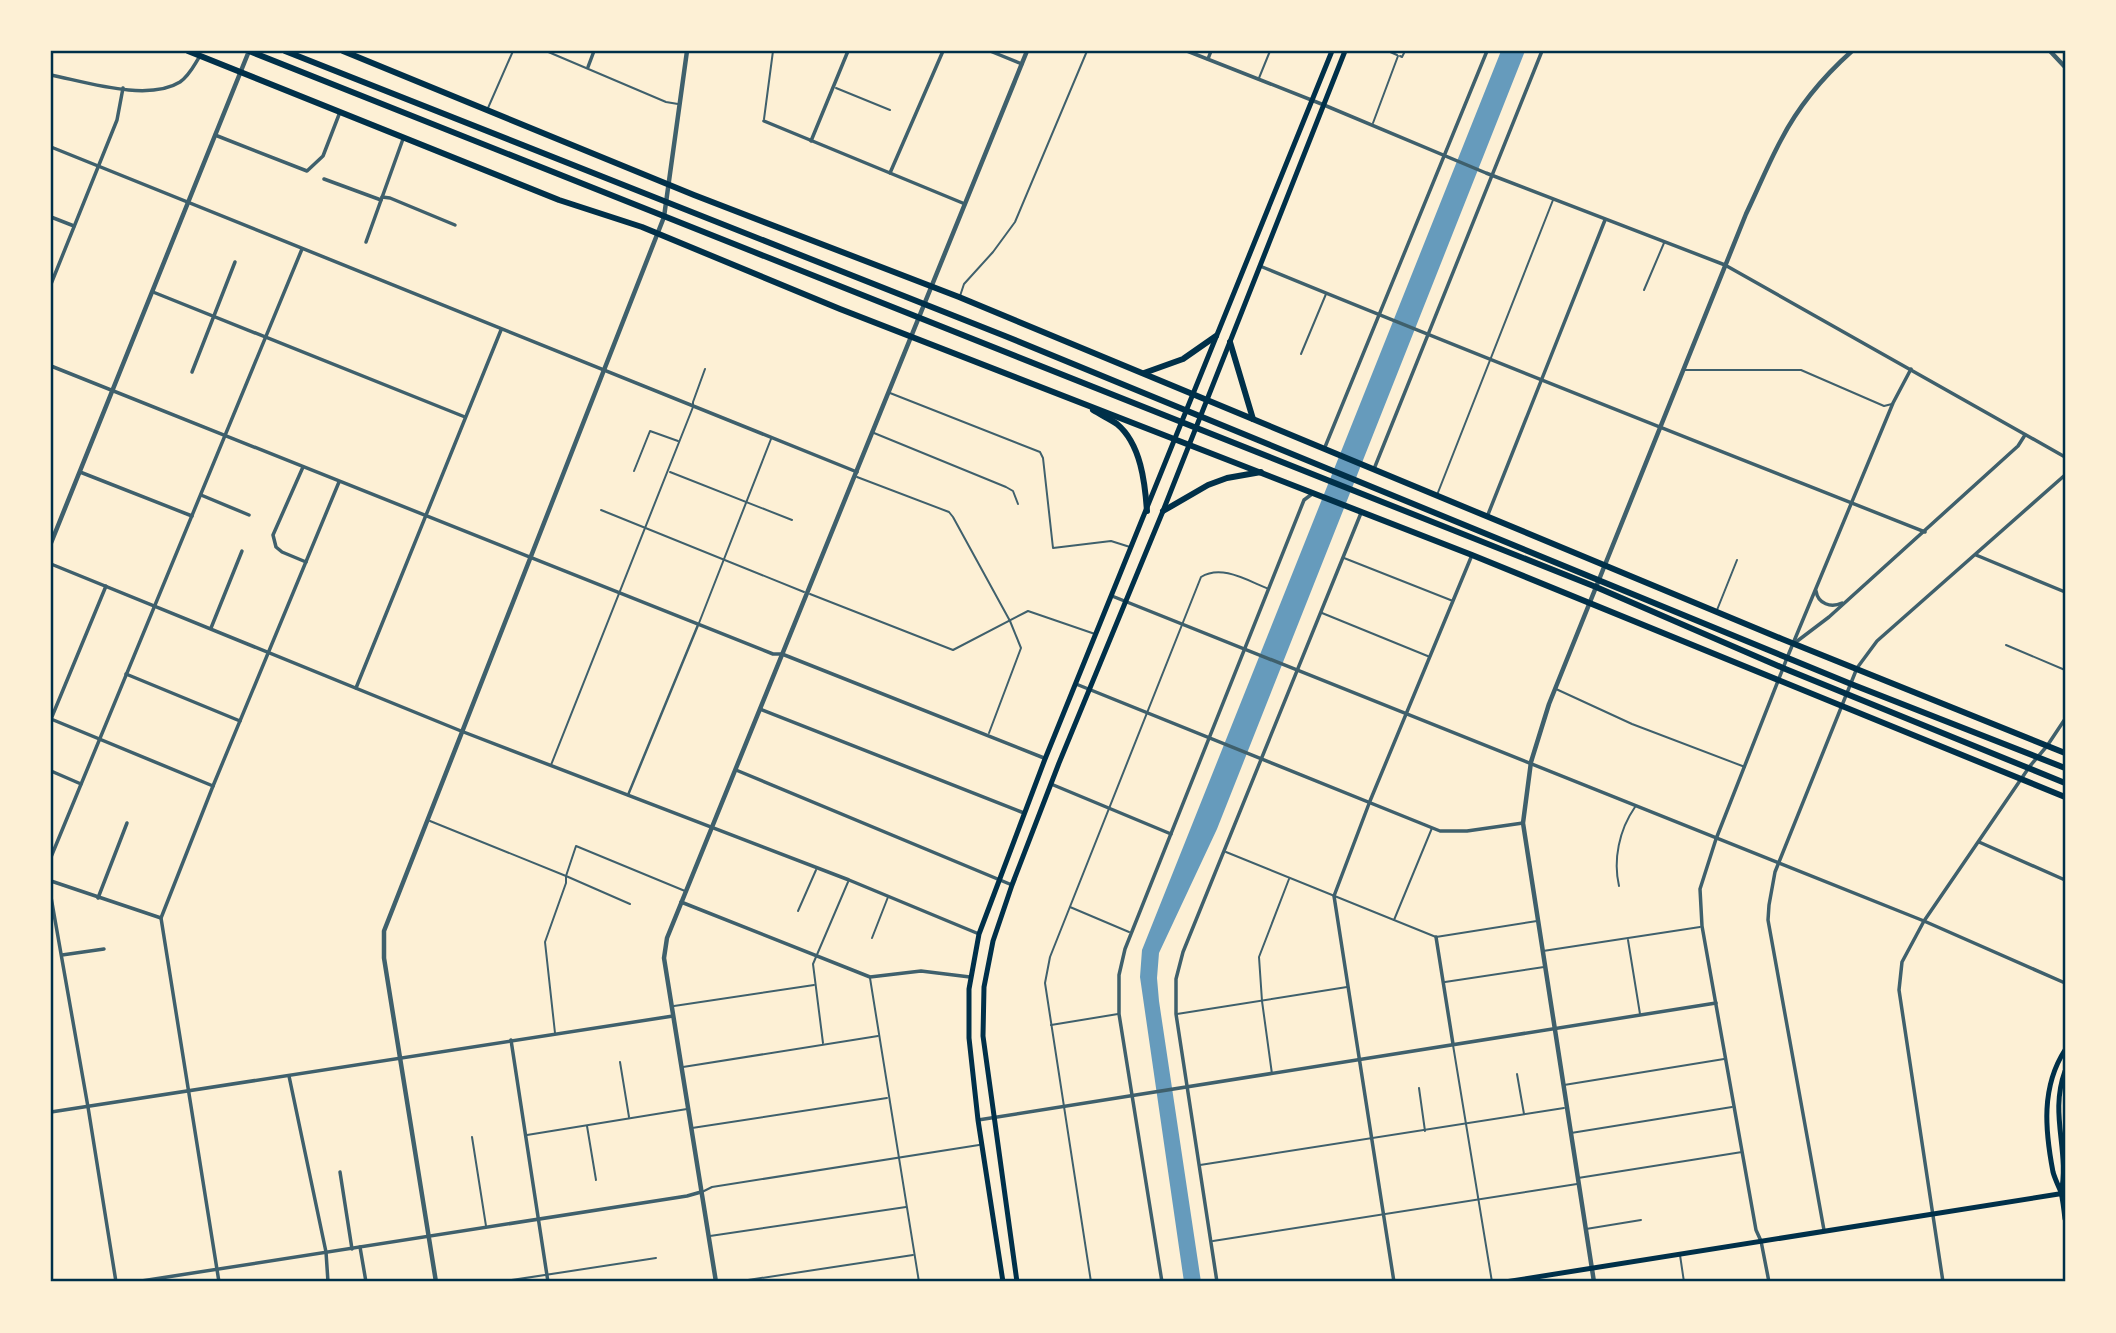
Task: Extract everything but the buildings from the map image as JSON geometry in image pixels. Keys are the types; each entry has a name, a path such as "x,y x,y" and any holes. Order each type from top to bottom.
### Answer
{"main road":[{"path":"188,51 559,200 658,234 912,337 1362,511 2065,797"},
{"path":"249,51 1596,587 1783,667 2030,766 2065,783"},
{"path":"285,51 1200,416 1787,658 2065,768"},
{"path":"343,51 959,298 1794,644 2065,753"},
{"path":"1003,1282 978,1120 969,1038 970,977 979,934 1045,759 1332,51"},
{"path":"1017,1282 983,1036 984,987 993,941 1051,784 1345,51"},
{"path":"1143,374 1183,359 1216,336"},
{"path":"1230,342 1253,419"},
{"path":"1077,400 1119,425 1130,441 1144,473 1147,511"},
{"path":"1163,510 1208,485 1227,478 1263,472"},
{"path":"2063,1194 2054,1174 2046,1106 2051,1082 2065,1050"},
{"path":"2065,1071 2057,1104 2065,1173 2065,1219"},
{"path":"1504,1282 2063,1194"}],"street":[{"path":"51,543 249,51"},
{"path":"588,67 594,51"},
{"path":"436,1282 384,958 384,931 664,217 687,51"},
{"path":"811,141 848,51"},
{"path":"890,173 943,51"},
{"path":"990,51 1022,64"},
{"path":"716,1282 664,947 1027,51"},
{"path":"1187,51 1492,176 1725,265 2065,457"},
{"path":"1208,59 1211,51"},
{"path":"1325,449 1487,51"},
{"path":"1374,469 1426,333 1542,51"},
{"path":"1594,1282 1523,823 1531,762 1555,689 1746,214 1781,139 1806,100 1830,71 1853,51"},
{"path":"2050,51 2065,67"},
{"path":"51,75 123,88 154,90 180,82 190,74 200,55"},
{"path":"51,284 117,120 123,88"},
{"path":"215,135 307,171 323,156 340,112"},
{"path":"764,121 965,204"},
{"path":"366,242 404,138"},
{"path":"51,147 857,474"},
{"path":"324,179 382,199 390,198 455,226"},
{"path":"51,217 74,226"},
{"path":"1487,517 1605,220"},
{"path":"51,857 302,249"},
{"path":"192,372 235,262"},
{"path":"1260,266 1730,457 1925,532"},
{"path":"153,292 465,418"},
{"path":"356,688 501,330"},
{"path":"51,366 530,559 773,654 782,654 1045,759"},
{"path":"1769,1282 1761,1241 1756,1230 1734,1107 1703,926 1700,889 1716,839 1783,667 1893,403 1911,369"},
{"path":"1794,644 1925,532 2018,446 2025,435"},
{"path":"303,467 273,535 276,547 282,552 306,562"},
{"path":"80,472 192,516"},
{"path":"1824,1230 1769,920 1769,905 1777,864 1857,668 1877,640 2065,475"},
{"path":"219,1282 161,918 339,482"},
{"path":"1162,1282 1119,1014 1119,975 1131,933 1212,738 1244,649 1304,500 1313,492"},
{"path":"201,495 249,515"},
{"path":"1217,1282 1185,1088 1175,1014 1176,979 1183,952 1362,511"},
{"path":"211,628 242,551"},
{"path":"1394,1282 1334,896 1472,555"},
{"path":"1976,555 2065,592"},
{"path":"51,564 461,732 849,880 979,934"},
{"path":"106,586 51,719 213,786"},
{"path":"1816,592 1820,601 1827,604 1836,606 1847,601"},
{"path":"1112,596 1924,921 2065,983"},
{"path":"628,796 698,625"},
{"path":"126,674 240,721"},
{"path":"1076,684 1440,831 1466,831 1523,823"},
{"path":"760,709 1024,813"},
{"path":"1943,1282 1899,990 1902,962 1924,921 2065,719"},
{"path":"735,770 1012,885"},
{"path":"51,771 81,784"},
{"path":"1051,784 1171,834"},
{"path":"98,898 127,823"},
{"path":"51,834 59,837"},
{"path":"1979,842 2065,880"},
{"path":"51,880 161,918"},
{"path":"51,897 53,925 61,955 88,1107 116,1282"},
{"path":"681,902 870,977 920,971 970,977"},
{"path":"1436,937 1452,1044"},
{"path":"61,955 104,949"},
{"path":"978,1120 1716,1003"},
{"path":"51,1112 673,1016"},
{"path":"511,1040 548,1282"},
{"path":"289,1076 326,1252 328,1282"},
{"path":"340,1172 352,1249"},
{"path":"135,1282 539,1220 701,1192"},
{"path":"360,1247 366,1282"}],"lane":[{"path":"488,109 513,51"},
{"path":"546,51 666,102 680,104"},
{"path":"764,121 773,51"},
{"path":"959,298 964,284 993,252 1014,222 1087,51"},
{"path":"1259,79 1270,51"},
{"path":"1388,51 1402,57 1405,51"},
{"path":"1373,125 1398,56"},
{"path":"834,87 890,110"},
{"path":"1437,496 1553,199"},
{"path":"1644,290 1664,243"},
{"path":"1301,354 1326,293"},
{"path":"551,766 680,442 705,369"},
{"path":"1683,370 1801,370 1884,406 1893,403"},
{"path":"889,393 1040,452 1043,458 1053,548 1111,541 1132,548"},
{"path":"634,471 650,431 680,442"},
{"path":"873,433 1006,487 1013,492 1018,504"},
{"path":"698,625 771,438"},
{"path":"668,471 792,520"},
{"path":"857,474 948,512 1010,621 1021,648 988,736"},
{"path":"601,510 953,650 1028,611 1096,634"},
{"path":"1343,558 1452,601"},
{"path":"1717,611 1737,560"},
{"path":"1091,1282 1045,983 1050,957 1200,577 1212,571 1221,571 1269,590"},
{"path":"1321,613 1430,657"},
{"path":"2006,645 2065,670"},
{"path":"1555,689 1632,724 1745,767"},
{"path":"1619,886 1617,850 1630,814 1636,806"},
{"path":"426,819 630,904"},
{"path":"1394,920 1432,828"},
{"path":"555,1033 545,942 576,846 685,892"},
{"path":"1224,851 1436,937 1537,921"},
{"path":"798,911 816,868"},
{"path":"1272,1074 1258,968 1261,947 1289,878"},
{"path":"824,1044 813,964 849,880"},
{"path":"872,938 888,897"},
{"path":"1069,907 1131,933"},
{"path":"1542,952 1703,926"},
{"path":"1628,938 1640,1015"},
{"path":"1444,982 1544,967"},
{"path":"870,977 919,1282"},
{"path":"672,1007 815,985"},
{"path":"1175,1014 1348,987"},
{"path":"1051,1025 1119,1014"},
{"path":"682,1067 879,1036"},
{"path":"1452,1044 1492,1282"},
{"path":"1563,1085 1726,1059"},
{"path":"620,1062 629,1118"},
{"path":"1517,1074 1524,1115"},
{"path":"1419,1088 1425,1131"},
{"path":"691,1128 889,1098"},
{"path":"1570,1133 1734,1107"},
{"path":"1199,1166 1566,1108"},
{"path":"525,1135 688,1109"},
{"path":"587,1125 596,1180"},
{"path":"472,1137 486,1228"},
{"path":"701,1192 712,1187 982,1144"},
{"path":"1210,1242 1478,1199 1742,1152"},
{"path":"709,1236 907,1206"},
{"path":"1585,1229 1641,1220"},
{"path":"1680,1254 1684,1282"},
{"path":"734,1282 915,1255"},
{"path":"499,1282 656,1258"}],"water":[{"path":"1501,51 1525,51 1217,829 1159,953 1159,1001 1201,1282 1184,1282 1140,977 1142,950"}]}
